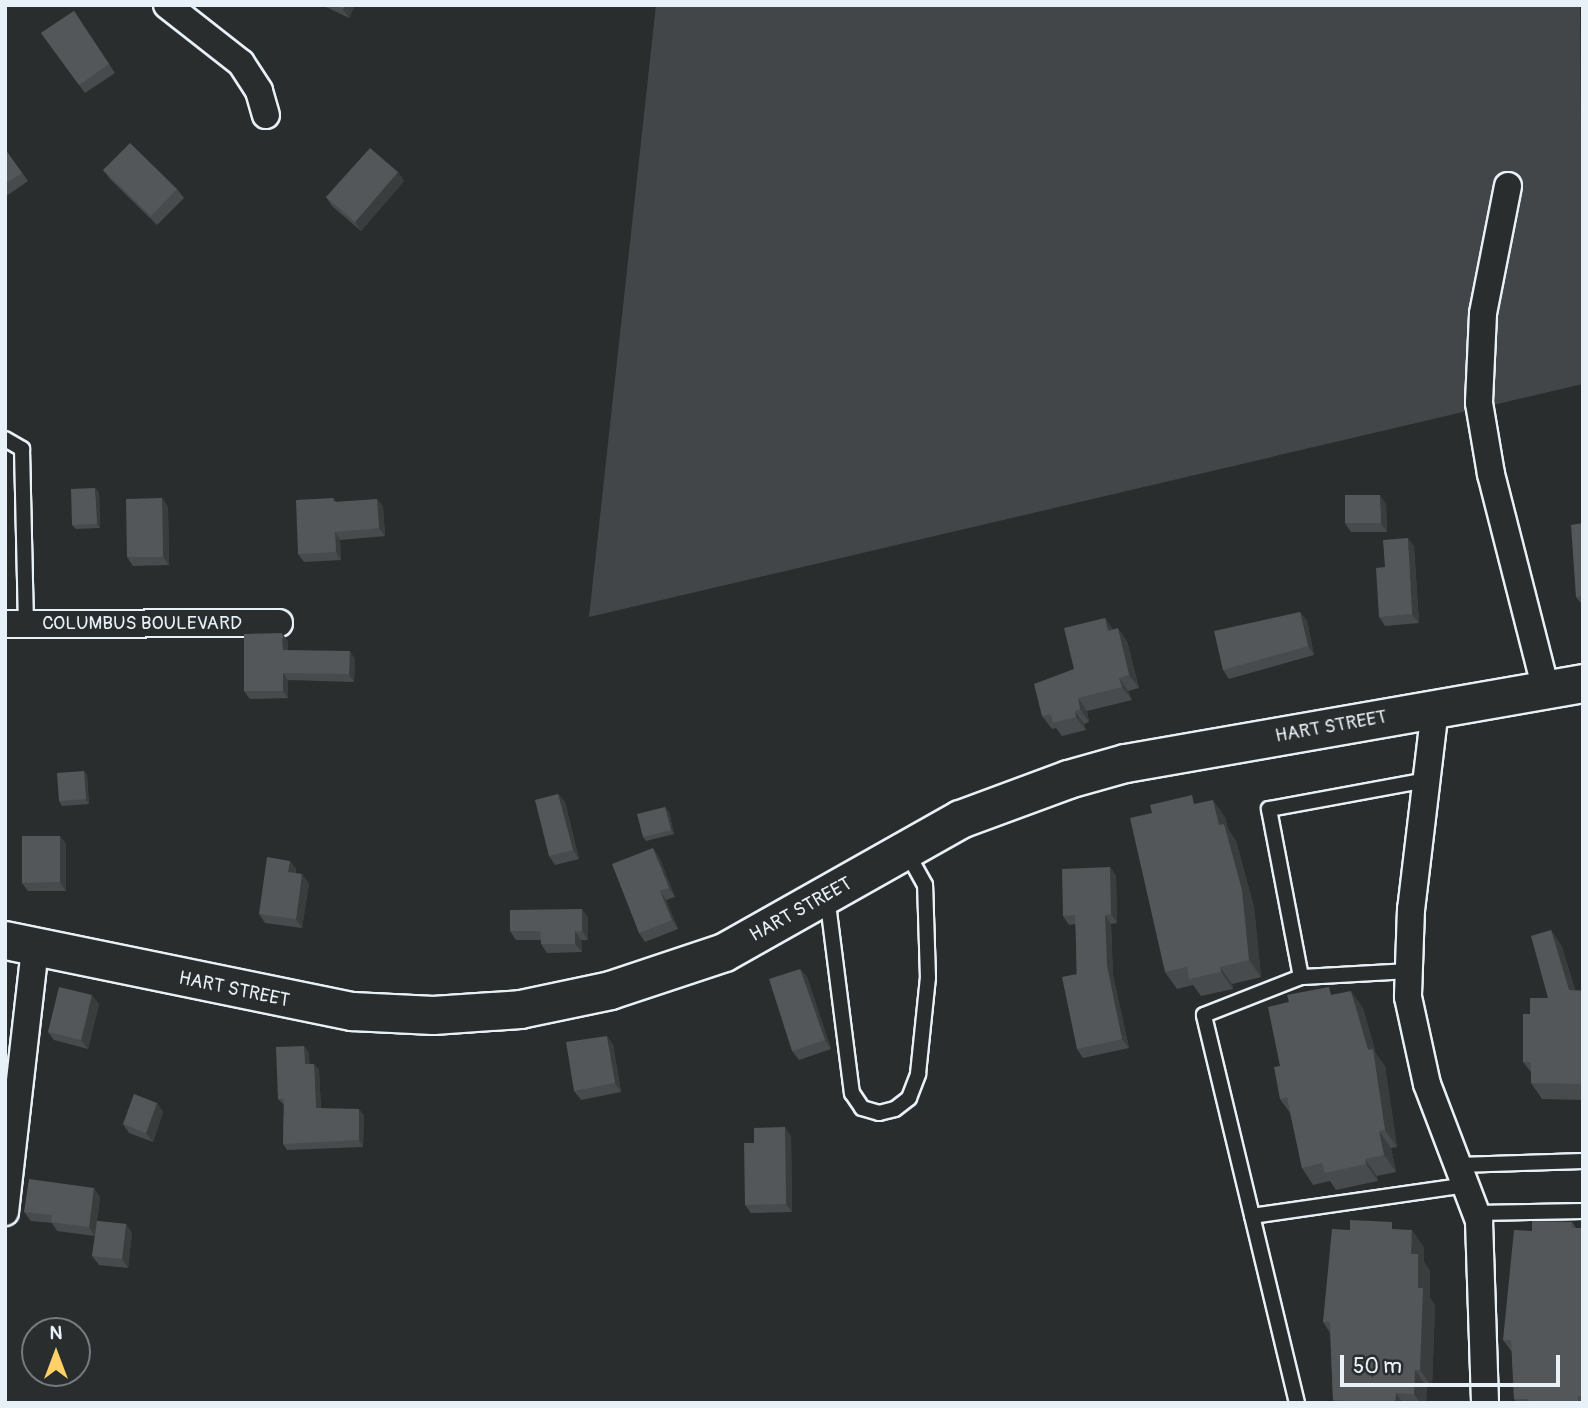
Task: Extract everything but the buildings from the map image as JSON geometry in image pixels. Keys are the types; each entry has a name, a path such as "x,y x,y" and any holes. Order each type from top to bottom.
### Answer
{"main road":[{"name":"HART STREET","path":"20,944 308,1005 393,1014 474,1014 565,1000 687,967 767,931 960,819 1079,775 1583,683"}],"street":[{"path":"167,5 241,63 258,92 266,116"},
{"path":"1508,186 1483,314 1479,403 1491,474 1546,689"},
{"name":"COLUMBUS BOULEVARD","path":"16,624 279,623"},
{"path":"1435,709 1407,971 1418,1055 1477,1213 1483,1250 1485,1403"},
{"path":"5,1212 20,944"}],"lane":[{"path":"5,439 22,449 16,624"},
{"path":"1301,977 1269,809 1427,780"},
{"path":"827,896 852,1093 862,1108 878,1113 895,1109 909,1098 918,1074 928,978 925,885 906,851"},
{"path":"1297,1403 1204,1015 1301,977 1407,971"},
{"path":"1252,1216 1463,1175 1583,1161"},
{"path":"1477,1213 1583,1211"}],"shaded area":[{"path":"656,5 1580,5 1583,384 589,617"}]}
